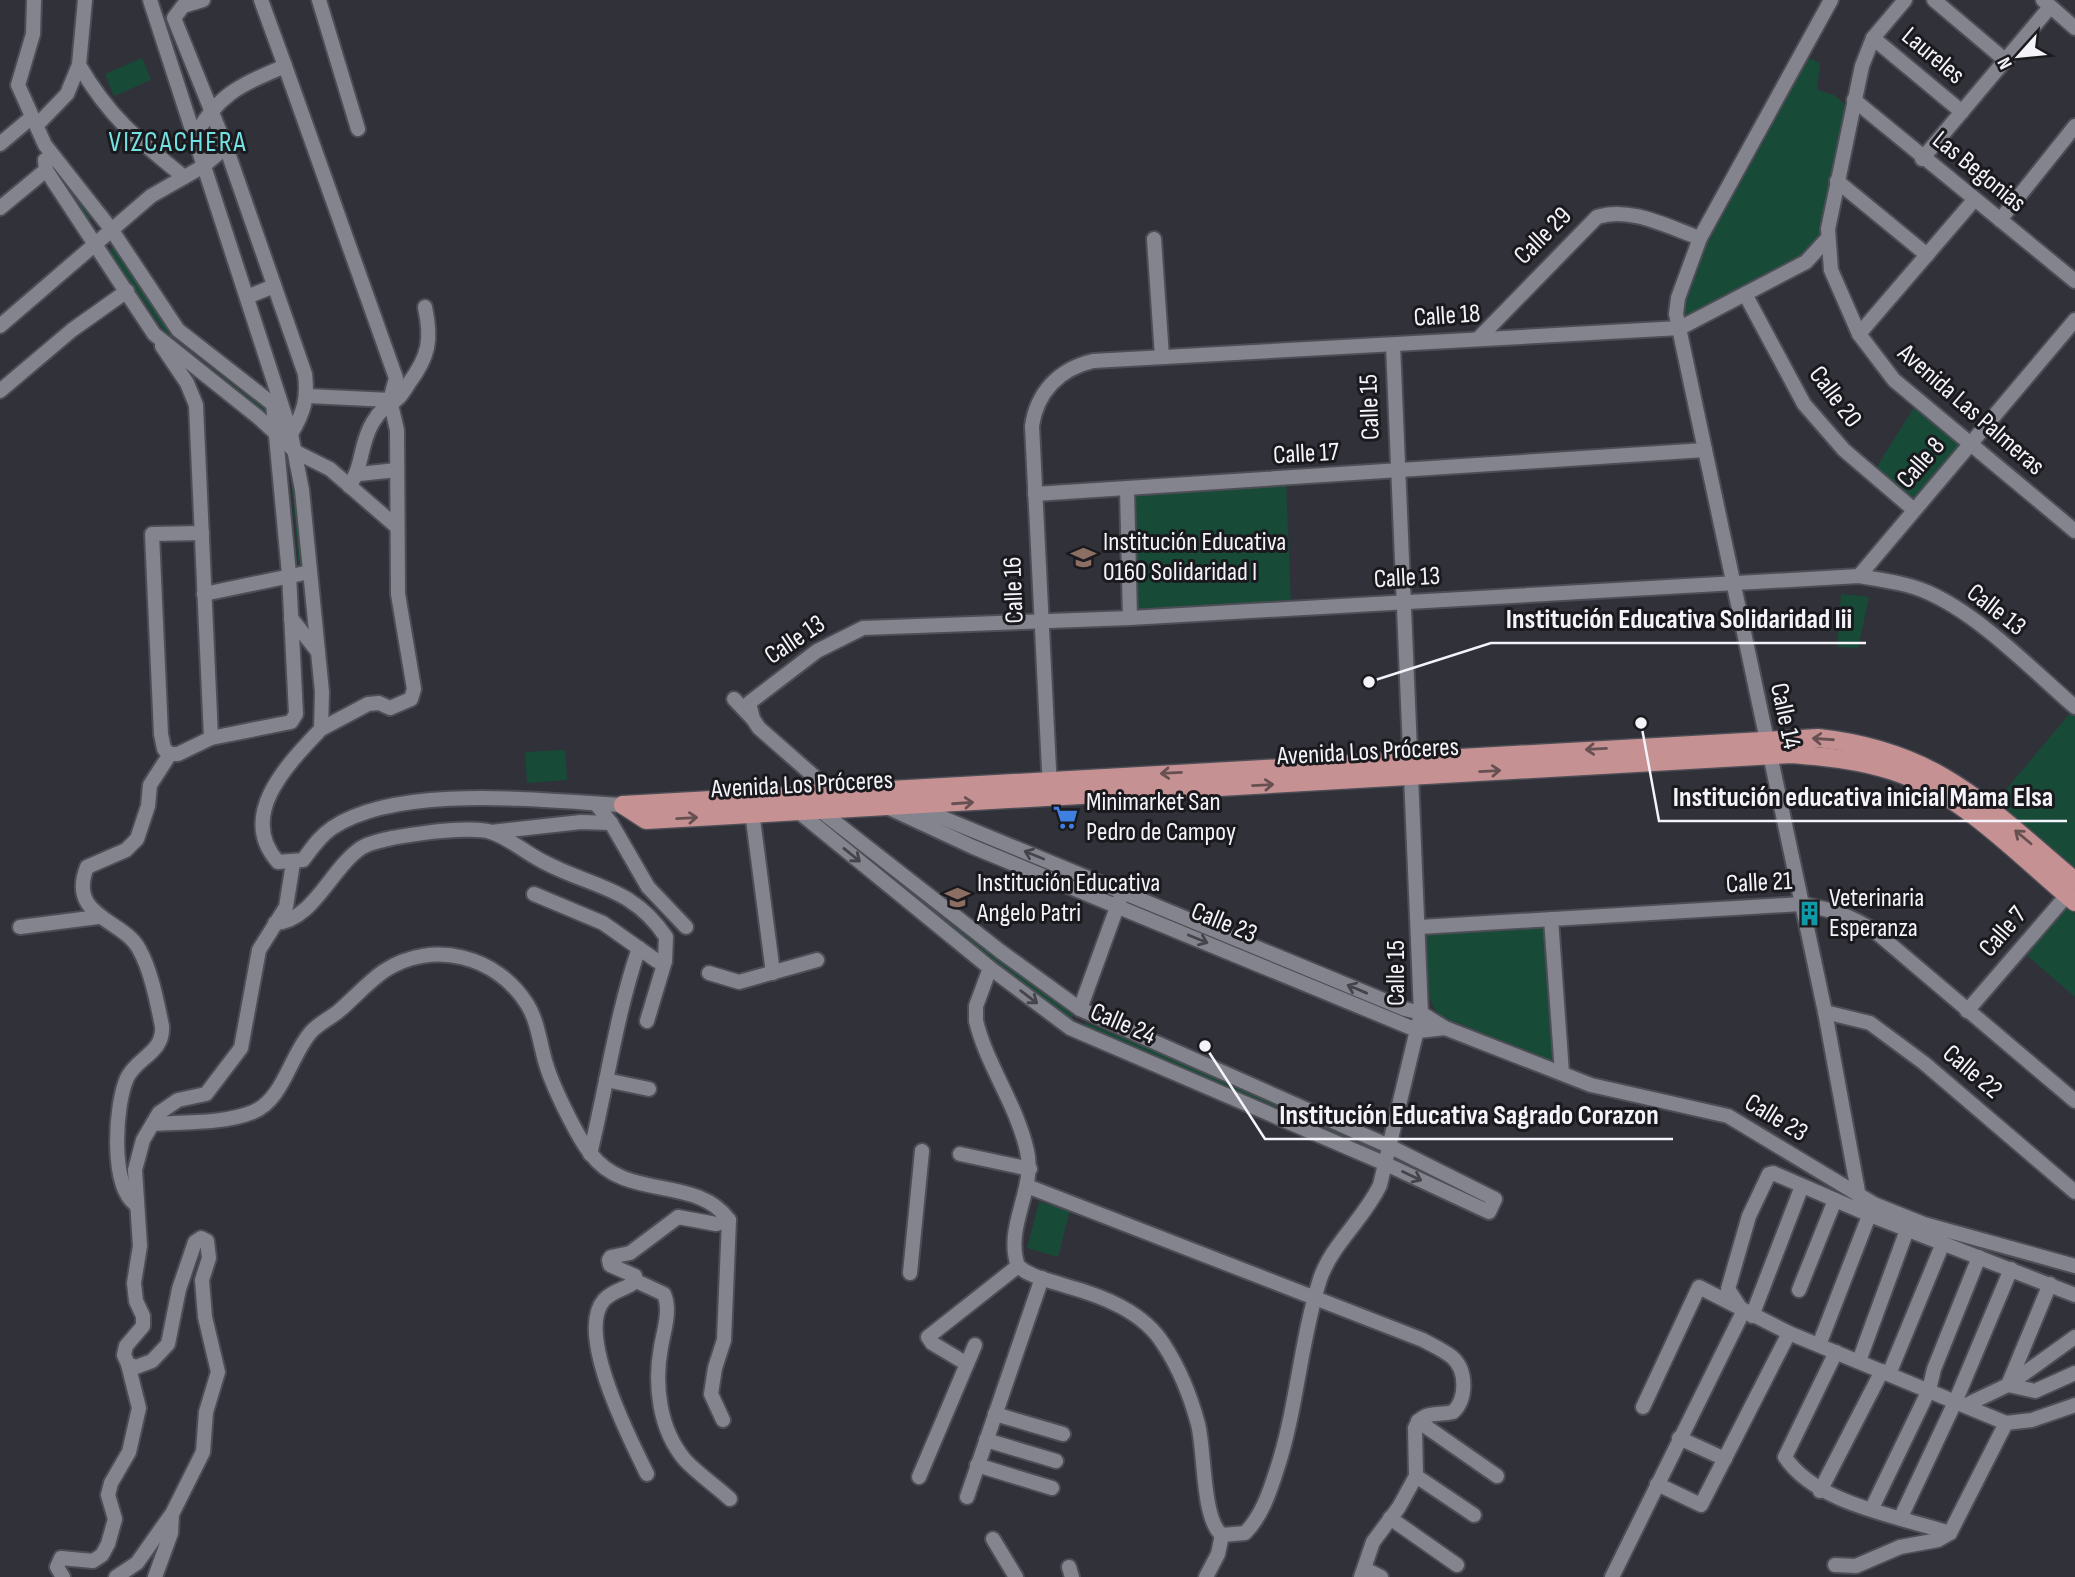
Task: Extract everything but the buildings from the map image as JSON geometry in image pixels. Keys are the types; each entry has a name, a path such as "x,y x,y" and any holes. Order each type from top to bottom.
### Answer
{"main road":[{"name":"Avenida Los Próceres","path":"623,805 646,820 824,799 913,797 1767,747 1844,758 1894,771 1938,791 1976,816 2073,891"}],"street":[{"path":"34,0 33,34 18,85 45,145 111,229 178,330 279,408"},
{"path":"0,144 67,94 79,65 85,0"},
{"path":"149,0 247,297 279,408 284,434 296,713 290,722 211,738 178,754 170,754 164,749 161,734 152,534 202,533"},
{"path":"203,0 183,6 174,18 209,111 226,147 305,374 308,396 305,411 284,434"},
{"path":"63,1577 57,1567 61,1558 93,1561 108,1544 115,1519 108,1495 111,1483 129,1452 139,1408 124,1355 126,1346 139,1333 143,1316 136,1301 134,1283 140,1247 135,1204 138,1188 135,1170 143,1140 159,1113 178,1100 206,1094 222,1077 241,1048 259,950 286,907 293,863 278,862 266,849 262,813 279,775 321,729 368,704 379,703 390,708 411,699 414,689 398,594 397,430 390,401 396,378 261,0"},
{"path":"319,0 359,129"},
{"name":"Calle 14","path":"1830,0 1700,238 1678,298 1676,314 1825,1012 1860,1197"},
{"name":"Avenida Las Palmeras","path":"1905,0 1873,38 1853,100 1828,238 1831,270 1858,334 1894,380 2075,531"},
{"path":"1934,0 2005,60"},
{"path":"1922,159 2005,60 2047,3 2075,28"},
{"name":"Laureles","path":"1873,38 1962,112"},
{"path":"79,65 99,100 124,128 184,177"},
{"path":"195,136 209,111 231,90 285,66"},
{"name":"Las Begonias","path":"1853,100 1922,159 2075,281"},
{"path":"2000,220 2075,126"},
{"path":"45,145 46,170 187,383 196,405 211,738"},
{"path":"0,326 151,197 202,167 226,147"},
{"path":"0,208 46,170"},
{"path":"1838,181 1927,255"},
{"path":"1858,334 1973,200"},
{"name":"Calle 29","path":"1479,338 1597,217 1609,213 1641,217 1700,238"},
{"name":"Calle 18","path":"1050,385 1081,364 1162,357 1679,328 1806,262 1828,238"},
{"path":"1154,239 1162,357"},
{"path":"247,297 274,286"},
{"path":"0,391 72,330 127,291"},
{"name":"Calle 20","path":"1745,294 1804,404 1844,450 1913,509"},
{"path":"359,474 358,462 372,423 390,401 402,394 424,364 429,339 425,307"},
{"name":"Calle 8","path":"1859,576 2075,320"},
{"path":"154,334 284,434 296,452 318,652 321,729"},
{"name":"Calle 15","path":"1219,1532 1231,1537 1245,1533 1265,1504 1279,1465 1315,1299 1327,1265 1370,1206 1391,1147 1419,1031 1420,927 1396,473 1393,345"},
{"name":"Calle 16","path":"1050,385 1041,396 1033,418 1039,622 1050,789"},
{"path":"308,396 390,401"},
{"name":"Calle 17","path":"1035,494 1396,473 1705,450"},
{"path":"296,452 330,469 397,527"},
{"path":"349,486 359,474 397,470"},
{"path":"1127,489 1130,618"},
{"path":"204,594 289,574 310,572"},
{"name":"Calle 13","path":"756,724 750,703 817,651 837,638 863,628 1130,618 1859,576 1908,586 1944,600 1968,616 2075,707"},
{"path":"291,618 318,652"},
{"name":"Calle 24","path":"734,699 824,799 1000,951 1080,1009 1391,1147 1492,1205 1386,1164 1070,1028 990,968 798,803"},
{"path":"135,1204 128,1199 119,1173 117,1122 127,1077 157,1048 163,1038 162,1026 141,951 123,930 98,917 84,891 83,878 87,867 126,850 137,839 148,806 149,785 170,754"},
{"name":"Calle 23","path":"913,797 1122,891 1392,1004 1421,1013 1445,1028 1591,1085 1728,1116 1860,1197 1872,1209 2075,1266"},
{"name":"Avenida Los Próceres","path":"293,863 303,859 329,830 343,821 363,812 397,803 487,798 623,805"},
{"name":"Calle 23","path":"886,798 973,847 1419,1031 1445,1028"},
{"path":"596,804 611,823 648,887 686,927"},
{"path":"751,806 773,973"},
{"path":"275,923 287,923 309,905 344,861 363,846 401,835 471,830 491,832 581,822 611,823"},
{"path":"491,832 544,863 638,903 666,937 665,961 647,1021"},
{"path":"1080,1009 1122,891"},
{"name":"Calle 7","path":"1967,1011 2073,891"},
{"path":"534,894 603,923 657,961 665,961"},
{"name":"Calle 21","path":"1420,927 1801,904 1824,908 1859,920 2075,1101"},
{"path":"20,927 98,917"},
{"path":"1551,919 1562,1073"},
{"path":"590,1154 610,1052 639,948"},
{"path":"153,1124 206,1120 253,1112 272,1098 293,1058 312,1031 384,971 409,960 438,955 456,955 483,961 527,1004 547,1067 590,1154 621,1178 644,1186 689,1193 718,1205 729,1220 724,1340 710,1394 723,1420"},
{"path":"709,973 739,982 817,960"},
{"path":"990,968 976,1006 976,1021 1020,1127 1030,1169 1014,1242 1018,1266 1032,1276 1080,1289 1123,1308 1140,1318 1166,1347 1198,1424 1206,1469 1209,1512 1219,1532 1218,1554 1206,1577"},
{"name":"Calle 22","path":"1825,1012 1870,1023 1924,1063 2075,1192"},
{"path":"606,1080 649,1089"},
{"path":"910,1273 922,1151"},
{"path":"960,1154 1030,1169"},
{"path":"1748,1314 1728,1289 1749,1216 1766,1177 1773,1172 1835,1200 1872,1209 1907,1230 2075,1295"},
{"path":"1027,1186 1423,1340 1456,1361 1462,1376 1460,1404 1453,1412 1430,1414 1418,1421 1415,1428 1416,1476 1373,1542 1363,1573 1381,1577"},
{"path":"1612,1577 1679,1438 1748,1314 1802,1186"},
{"path":"1799,1290 1835,1200"},
{"path":"1819,1345 1872,1209"},
{"path":"729,1220 716,1224 678,1217 630,1253 609,1258 611,1265 664,1294 666,1322 656,1384 670,1433 685,1459 730,1499"},
{"path":"1858,1361 1907,1230"},
{"path":"116,1577 137,1563 172,1514 203,1452 206,1412 218,1372 205,1317 202,1280 209,1258 206,1241 201,1238 195,1242 179,1289 168,1344 152,1361 136,1367 128,1364"},
{"path":"1821,1491 1886,1372 1943,1243"},
{"path":"1872,1508 1929,1390 1934,1369 1979,1257"},
{"path":"967,1364 932,1343 929,1337 1018,1266"},
{"path":"1900,1517 1961,1403 2011,1269"},
{"path":"967,1497 1042,1278"},
{"path":"636,1281 604,1300 595,1318 601,1363 621,1421 647,1474"},
{"path":"2008,1385 2050,1284"},
{"path":"1643,1407 1699,1287 1790,1333 2006,1423 2032,1420 2075,1405"},
{"path":"1657,1484 1701,1505 1790,1333"},
{"path":"1961,1403 2008,1385 2075,1337"},
{"path":"919,1477 975,1345"},
{"path":"1836,1352 1785,1457 1801,1478 1821,1491 1950,1533"},
{"path":"2008,1385 2035,1391 2075,1373"},
{"path":"995,1414 1063,1434"},
{"path":"1418,1421 1497,1476"},
{"path":"1835,1565 1856,1566 1900,1547 1938,1539 1950,1533 2006,1423"},
{"path":"1679,1438 1725,1459"},
{"path":"986,1440 1056,1461"},
{"path":"977,1465 1052,1488"},
{"path":"1416,1476 1474,1514"},
{"path":"155,1577 171,1533 172,1514"},
{"path":"1390,1518 1457,1565"},
{"path":"993,1539 1016,1577"}],"green space":[{"path":"1804,56 1820,63 1817,90 1834,95 1847,106 1824,232 1811,251 1685,316 1686,294 1712,227"},
{"path":"142,58 151,80 114,96 105,74"},
{"path":"60,169 92,216 88,220 55,172"},
{"path":"113,248 177,342 270,413 271,421 174,345 109,251"},
{"path":"1916,404 1963,441 1912,501 1875,470"},
{"path":"289,457 295,462 306,567 299,567"},
{"path":"1286,482 1291,605 1134,615 1131,493"},
{"path":"1841,594 1869,597 1858,648 1837,647"},
{"path":"2072,711 2075,713 2075,876 1993,805"},
{"path":"565,750 567,780 527,783 525,752"},
{"path":"816,818 822,818 1073,1015 1070,1024"},
{"path":"2064,905 2075,914 2075,997 2023,952"},
{"path":"1548,923 1557,1063 1440,1016 1429,997 1423,932"},
{"path":"1085,1022 1386,1148 1382,1157 1083,1031"},
{"path":"1039,1202 1070,1210 1058,1257 1027,1248"}],"place":[{"name":"Institución Educativa 0160 Solidaridad I","path":"1083,557"},
{"name":"Institución Educativa Solidaridad Iii","path":"1369,682"},
{"name":"Institución educativa inicial Mama Elsa","path":"1641,723"},
{"name":"Minimarket San Pedro de Campoy","path":"1066,817"},
{"name":"Institución Educativa Angelo Patri","path":"957,898"},
{"name":"Veterinaria Esperanza","path":"1809,913"},
{"name":"Institución Educativa Sagrado Corazon","path":"1205,1046"}],"district":[{"name":"VIZCACHERA","path":"178,142"}]}
